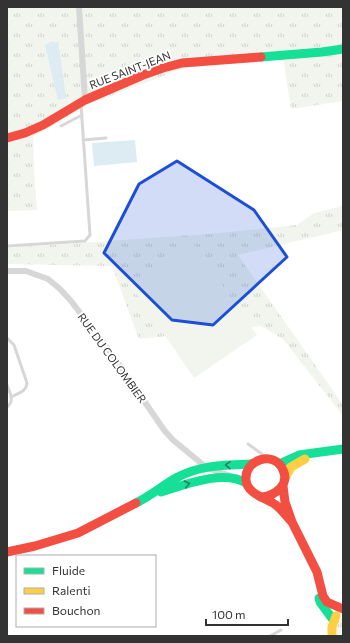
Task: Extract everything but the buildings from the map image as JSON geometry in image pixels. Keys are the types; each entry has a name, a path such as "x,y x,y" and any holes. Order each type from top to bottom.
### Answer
{"street":[{"path":"79,7 83,102"},
{"name":"RUE SAINT-JEAN","path":"7,138 25,133 43,125 83,102 143,75 182,63 343,49"},
{"name":"RUE DU COLOMBIER","path":"7,271 26,272 48,279 60,290 71,301 114,357 164,430 173,440 205,467"},
{"path":"278,464 299,455 343,449"},
{"path":"263,497 274,495 284,482 291,466 319,453"},
{"path":"246,483 247,472 252,464 265,458 274,461 284,472 285,502 292,522 317,572 323,596 327,602 343,610 338,614 334,621 331,635"},
{"path":"7,552 35,546 78,533 150,496 176,478 205,467 252,464"},
{"path":"205,467 228,474 246,483 252,492 278,507 292,522"},
{"path":"150,496 180,486 199,482 236,478"},
{"path":"310,556 313,576 320,602 334,621"}],"lane":[{"path":"7,247 85,240 88,238 90,232 83,140 83,102"},
{"path":"62,126 82,115"},
{"path":"83,140 106,138"},
{"path":"7,338 14,345 27,383 27,387 24,391 11,397"},
{"path":"7,385 11,397 11,403 7,407"},
{"path":"248,444 265,458"},
{"path":"270,636 281,630"}],"highlighted area":[{"path":"177,161 254,210 287,257 213,325 172,320 104,253 139,184"}],"green space":[{"path":"7,7 343,7 343,101 291,109 283,57 184,68 89,104 33,137 37,210 7,211"},
{"path":"343,206 343,230 238,255 343,405 343,416 283,339 261,326 139,339 112,266 7,264 7,248 209,234 297,225 314,213"},
{"path":"193,243 257,335 194,378 131,286"},
{"path":"343,616 343,636 337,636 337,626"}],"shaded area":[{"path":"53,41 54,43 58,41 66,98 58,100 45,45"},
{"path":"135,140 137,162 94,166 92,143"}],"traffic: fast":[{"path":"261,57 343,49"},
{"path":"279,464 299,455 343,449"},
{"path":"136,503 176,478 194,470 213,466 252,464"},
{"path":"161,492 192,482 216,478 237,479 246,483"},
{"path":"319,598 320,602 334,621"}],"traffic: slow":[{"path":"285,478 291,467 305,459"},
{"path":"332,636 332,627 336,616"}],"traffic: jam":[{"path":"7,138 25,133 43,125 85,100 163,68 182,63 261,57"},
{"path":"263,497 276,492 283,485 285,480 283,470 274,460 267,459 255,462 247,473 247,485 258,496 277,506 292,522"},
{"path":"283,486 285,502 292,522 317,572 323,596 327,602 343,609"},
{"path":"7,552 35,546 78,533 136,503"}]}
